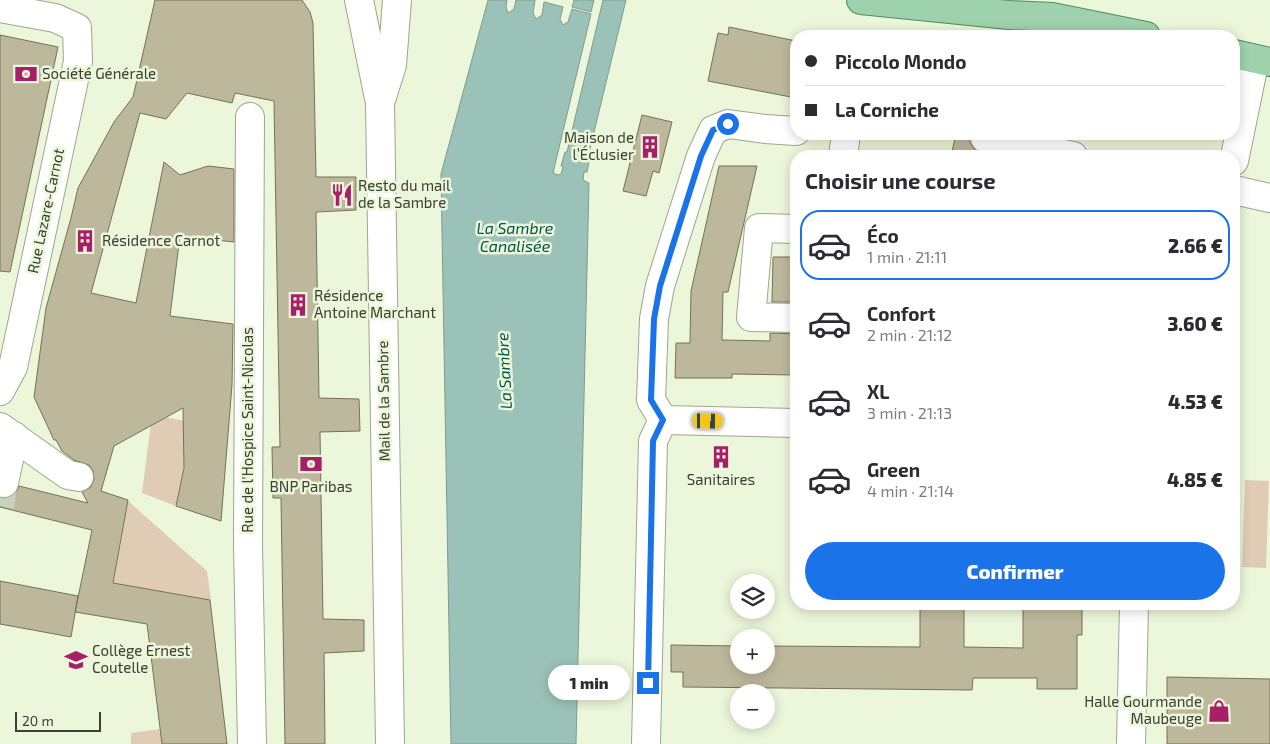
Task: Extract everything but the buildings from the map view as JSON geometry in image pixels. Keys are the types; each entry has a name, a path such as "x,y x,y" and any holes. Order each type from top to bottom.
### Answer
{"main road":[{"path":"862,0 1009,15 1053,8 1126,30"}],"street":[{"name":"Mail de la Sambre","path":"359,0 380,104 390,744"},
{"path":"380,104 392,65 397,0"},
{"name":"Rue Lazare-Carnot","path":"0,8 54,18 77,28 78,61 13,367 0,391"},
{"path":"1240,128 1253,58"},
{"name":"Rue de l'Hospice Saint-Nicolas","path":"250,117 248,545 252,744"},
{"path":"663,420 651,400 654,319 663,276 701,156 713,130 728,124 790,131"},
{"path":"995,140 1044,150"},
{"path":"1240,191 1270,198"},
{"path":"790,229 760,228 751,317 790,318"},
{"path":"663,420 790,423"},
{"path":"646,744 653,441 663,420"},
{"path":"7,432 68,475 79,477"},
{"path":"4,483 7,432"},
{"path":"1131,744 1134,610"}],"shaded area":[{"path":"152,415 186,421 184,466 176,506 142,493"},
{"path":"1245,480 1269,481 1266,568 1242,567"},
{"path":"128,501 207,571 211,600 117,584 113,586"},
{"path":"160,729 162,744 131,744 131,733"}],"water":[{"name":"La Sambre Canalisée","path":"488,0 507,0 506,7 508,13 514,9 516,0 535,0 533,13 536,19 542,15 544,2 563,7 560,19 563,25 568,22 572,9 591,14 553,173 558,175 561,174 563,167 561,166 565,152 567,152 603,0 626,0 588,157 590,157 587,172 584,172 583,180 589,183 576,744 451,744 441,174"},
{"path":"574,0 594,0 591,12 572,7"}],"tunnel":[{"path":"0,506 4,483"}],"place":[{"name":"Société Générale","path":"26,74"},
{"name":"Maison de l’Éclusier","path":"650,147"},
{"name":"Resto du mail de la Sambre","path":"342,195"},
{"name":"Résidence Carnot","path":"85,241"},
{"name":"Résidence Antoine Marchant","path":"298,305"},
{"name":"Sanitaires","path":"721,457"},
{"name":"BNP Paribas","path":"311,464"},
{"name":"Collège Ernest Coutelle","path":"76,660"},
{"name":"Halle Gourmande Maubeuge","path":"1219,711"}],"route":[{"path":"648,683 653,441 663,420 651,400 654,319 660,286 701,156 713,130 728,124"}],"water label":[{"name":"La Sambre","path":"504,371"}]}
